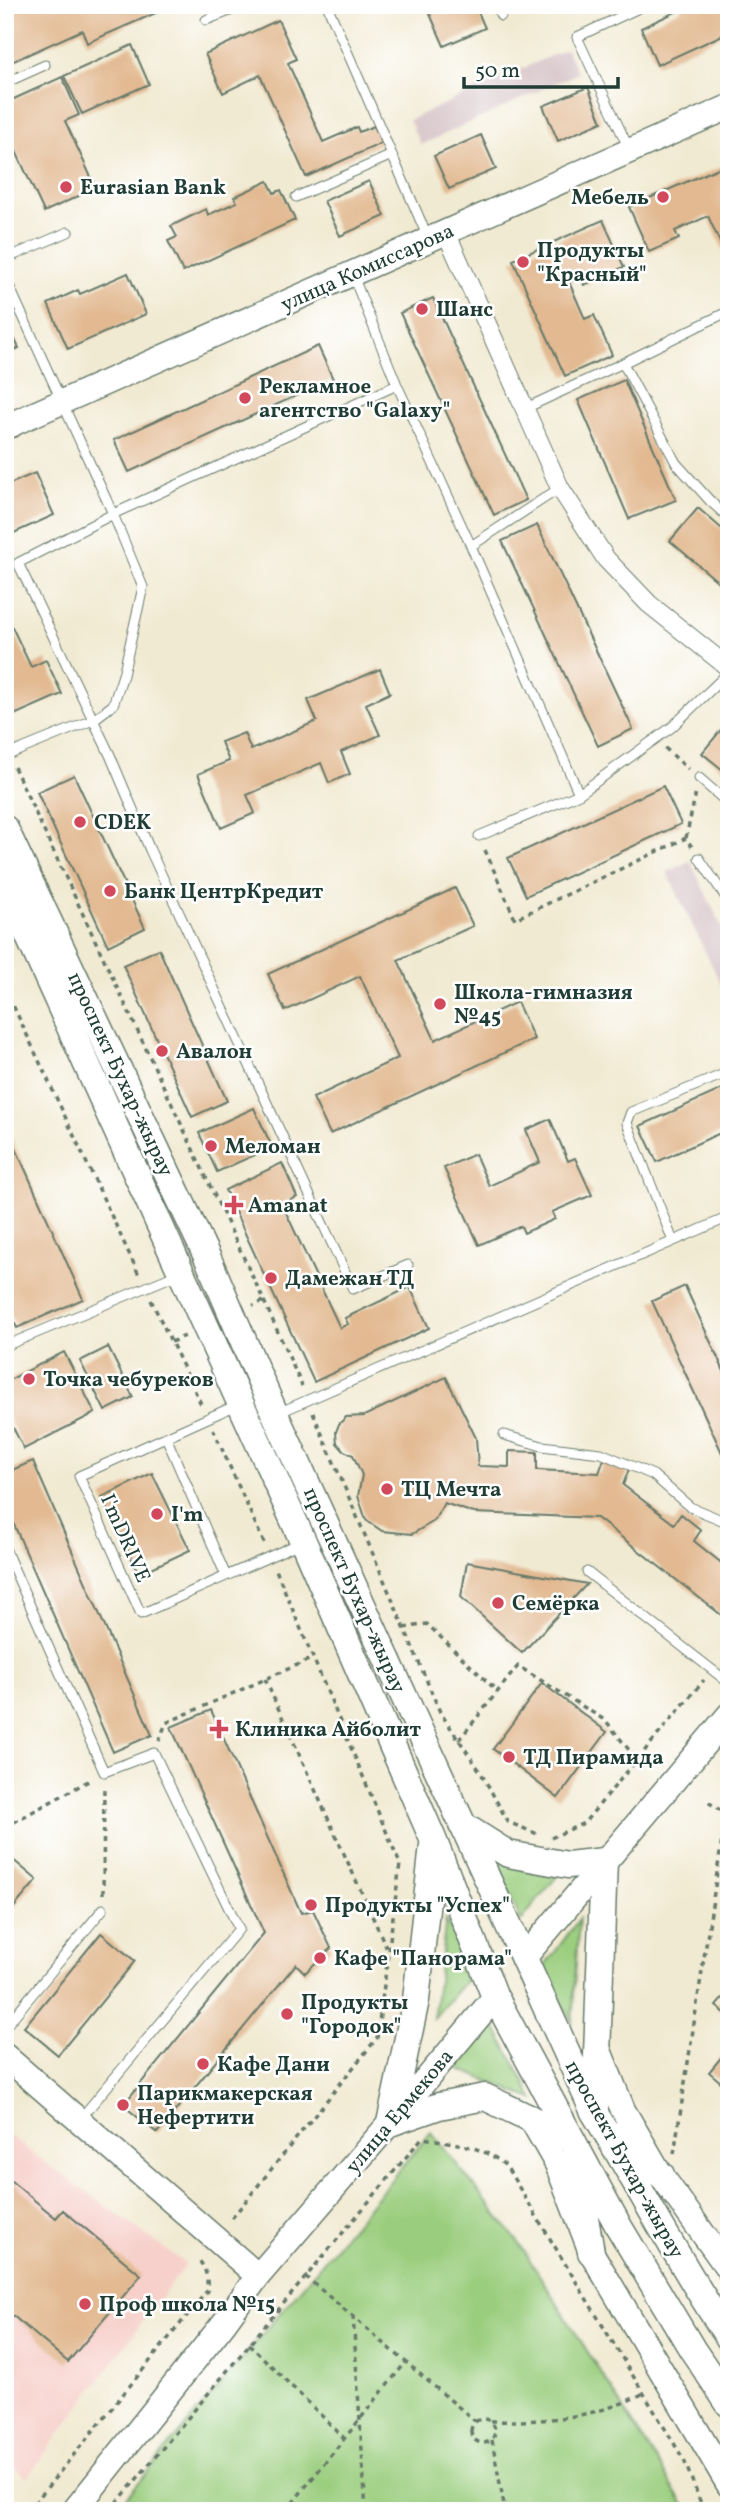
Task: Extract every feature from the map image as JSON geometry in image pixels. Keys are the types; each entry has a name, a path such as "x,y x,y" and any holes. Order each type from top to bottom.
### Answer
{"main road":[{"name":"проспект Бухар-жырау","path":"5,829 209,1261 275,1414 594,2112 659,2175 694,2285 729,2338"},
{"name":"проспект Бухар-жырау","path":"5,884 303,1541 433,1839 495,1997 619,2227 692,2349 729,2404"},
{"path":"183,1272 209,1261"},
{"path":"462,1825 508,1854 568,1865 604,1861 594,2112"},
{"path":"390,2123 416,2000 433,1839"},
{"name":"улица Ермекова","path":"495,1997 523,1959"},
{"path":"390,2123 439,2106 485,2097 571,2138 591,2252"}],"street":[{"name":"улица Комиссарова","path":"7,425 729,107"},
{"path":"438,236 526,408 560,488 606,559 649,604 729,670"},
{"name":"улица Ермекова","path":"523,1959 729,1715"},
{"name":"улица Ермекова","path":"74,2511 224,2323 258,2276 495,1997"},
{"path":"598,2048 623,2110 659,2175 729,2270"},
{"path":"5,2056 258,2276"},
{"path":"530,2117 557,2164 591,2252 729,2485"}],"lane":[{"path":"206,20 245,5"},
{"path":"327,5 392,155 438,236"},
{"path":"497,5 501,16"},
{"path":"630,150 577,37 640,7"},
{"path":"5,83 45,65"},
{"path":"296,197 392,155"},
{"path":"5,259 68,232"},
{"path":"352,275 397,386 471,546 579,794"},
{"path":"5,277 113,514 142,587 123,675 113,705 93,719 7,755"},
{"path":"526,408 723,314 729,314"},
{"path":"624,363 676,463 729,518"},
{"path":"397,386 113,514 18,563 93,719 150,850 353,1289 408,1265"},
{"path":"471,546 560,488"},
{"path":"479,836 579,794 673,727 729,670"},
{"path":"699,778 729,804"},
{"path":"699,858 729,902"},
{"path":"673,1241 627,1123 631,1112 729,1072"},
{"path":"275,1414 729,1217"},
{"path":"5,1346 183,1272"},
{"name":"I'mDRIVE","path":"241,1404 79,1476 141,1614 303,1541"},
{"path":"504,1435 542,1446 601,1453 653,1475 690,1507 729,1523"},
{"path":"166,1437 226,1576"},
{"path":"5,1549 104,1772 155,1753 239,1929 80,2119"},
{"path":"587,1572 729,1683"},
{"path":"5,2027 103,1909"},
{"path":"5,2504 13,2511"}],"path":[{"path":"655,740 699,778 686,838 699,858"},
{"path":"7,755 264,1301 440,1712 480,1771 508,1822 549,1839 584,1823 712,1671"},
{"path":"479,836 516,919 686,838"},
{"path":"5,988 208,1418 270,1556 400,1864 377,2038 232,2218"},
{"path":"232,1315 264,1301"},
{"path":"171,1342 206,1326"},
{"path":"404,1628 427,1624 498,1692"},
{"path":"155,1753 166,1723 313,1658"},
{"path":"459,1740 518,1666 606,1721 637,1760"},
{"path":"265,1679 388,1953"},
{"path":"5,1827 104,1772 103,1909"},
{"path":"659,2175 726,1814 705,1800"},
{"path":"110,2511 422,2138 464,2145 493,2154 506,2166 684,2460 704,2511"},
{"path":"28,2511 207,2291 208,2279 204,2266 197,2258"},
{"path":"305,2276 475,2421"},
{"path":"352,2316 366,2511"},
{"path":"248,2344 344,2438"},
{"path":"286,2511 406,2362"},
{"path":"492,2440 480,2443 473,2438 470,2430 475,2421 481,2418 491,2421 550,2421 597,2411 643,2394"},
{"path":"491,2421 496,2430 492,2440 505,2511"}],"shaded area":[{"path":"566,49 578,73 421,145 409,120"},
{"path":"690,861 729,942 729,1001 667,872"},
{"path":"5,2133 186,2264 27,2477 5,2461"}],"green space":[{"path":"495,1860 557,1876 521,1921"},
{"path":"446,1919 471,1974 433,2019"},
{"path":"579,1919 572,2022 544,1967"},
{"path":"493,2023 534,2100 457,2068"},
{"path":"431,2132 519,2243 688,2511 115,2511"}],"building":[{"path":"5,5 155,5 158,12 87,43 82,30 5,65"},
{"path":"426,5 475,5 485,28 444,46"},
{"path":"680,5 729,5 729,32 657,65 641,28 682,9"},
{"path":"278,20 296,59 288,63 323,142 357,127 359,132 374,126 382,143 306,177 260,75 223,93 205,54"},
{"path":"132,45 149,84 82,114 64,76"},
{"path":"62,77 79,115 65,121 96,188 44,212 15,149 5,153 5,103"},
{"path":"588,87 602,122 558,141 543,106"},
{"path":"481,135 496,169 449,189 434,156"},
{"path":"725,165 729,174 729,275 722,260 727,258 708,216 675,231 679,239 649,252 629,207"},
{"path":"268,181 274,193 281,190 295,220 183,272 168,241 177,237 171,226 206,209 208,215 237,202 234,197"},
{"path":"369,181 385,216 340,236 324,201"},
{"path":"603,220 624,267 584,285 580,277 569,282 585,319 594,315 612,355 565,376 513,260"},
{"path":"128,273 146,314 68,349 48,304 78,290 80,294"},
{"path":"433,298 526,500 494,515 400,313"},
{"path":"5,320 19,348 5,355"},
{"path":"318,346 333,379 129,472 114,440"},
{"path":"624,380 676,500 629,519 578,400"},
{"path":"35,473 54,515 5,537 5,486"},
{"path":"698,508 729,535 729,591 670,541"},
{"path":"537,525 633,729 598,746 502,541"},
{"path":"5,612 31,667 46,660 62,694 5,719"},
{"path":"380,669 390,693 366,704 380,735 341,752 350,774 329,783 321,763 247,795 255,813 221,828 198,774 229,761 221,742 244,733 251,750 317,721 308,700"},
{"path":"729,720 729,775 702,753"},
{"path":"74,775 145,928 108,946 37,792"},
{"path":"663,786 681,824 526,896 508,858"},
{"path":"455,888 473,926 398,960 435,1040 517,1002 534,1039 330,1134 313,1098 398,1058 360,976 285,1011 268,974"},
{"path":"159,949 227,1101 192,1117 123,965"},
{"path":"729,1086 729,1129 657,1162 640,1126"},
{"path":"254,1108 272,1147 217,1172 199,1133"},
{"path":"550,1119 568,1161 575,1158 592,1195 552,1212 555,1219 524,1233 521,1226 479,1245 444,1168 475,1154 489,1186 540,1162 526,1130"},
{"path":"5,1124 83,1299 17,1328 5,1304"},
{"path":"282,1163 297,1197 282,1204 340,1328 348,1324 345,1318 410,1287 429,1328 314,1382 225,1190"},
{"path":"685,1286 729,1382 729,1468 652,1301"},
{"path":"108,1347 133,1397 105,1411 80,1361"},
{"path":"64,1352 95,1413 24,1449 5,1412 5,1382"},
{"path":"446,1377 476,1438 478,1466 509,1467 509,1451 537,1452 537,1470 599,1473 604,1459 629,1469 623,1485 674,1524 681,1514 701,1530 694,1541 729,1569 729,1621 597,1518 474,1513 444,1503 434,1521 412,1534 382,1531 366,1520 358,1496 362,1475 353,1455 344,1451 337,1443 336,1432 339,1424 346,1417 364,1416"},
{"path":"33,1461 152,1735 113,1752 5,1504 5,1473"},
{"path":"152,1473 190,1550 139,1574 102,1497"},
{"path":"467,1562 587,1584 522,1653 461,1597"},
{"path":"542,1683 607,1732 558,1798 493,1749"},
{"path":"211,1710 301,1913 313,1910 331,1948 305,1973 296,1964 157,2133 123,2105 264,1933 171,1727"},
{"path":"5,1853 37,1880 5,1918"},
{"path":"101,1933 135,1961 58,2055 24,2027"},
{"path":"729,1991 729,2016 716,2006"},
{"path":"729,2048 729,2089 709,2072"},
{"path":"5,2176 56,2218 63,2210 141,2275 68,2362 5,2309"}],"place":[{"name":"Eurasian Bank","path":"66,187"},
{"name":"Мебель","path":"663,197"},
{"name":"Продукты \"Красный\"","path":"523,262"},
{"name":"Шанс","path":"422,309"},
{"name":"Рекламное агентство \"Galaxy\"","path":"245,398"},
{"name":"CDEK","path":"80,822"},
{"name":"Банк ЦентрКредит","path":"110,891"},
{"name":"Школа-гимназия №45","path":"440,1004"},
{"name":"Авалон","path":"162,1051"},
{"name":"Меломан","path":"211,1146"},
{"name":"Amanat","path":"234,1205"},
{"name":"Дамежан ТД","path":"271,1278"},
{"name":"Точка чебуреков","path":"29,1379"},
{"name":"ТЦ Мечта","path":"387,1489"},
{"name":"I'm","path":"157,1514"},
{"name":"Семёрка","path":"498,1603"},
{"name":"Клиника Айболит","path":"219,1729"},
{"name":"ТД Пирамида","path":"509,1757"},
{"name":"Продукты \"Успех\"","path":"311,1905"},
{"name":"Кафе \"Панорама\"","path":"320,1958"},
{"name":"Продукты \"Городок\"","path":"287,2014"},
{"name":"Кафе Дани","path":"203,2064"},
{"name":"Парикмакерская Нефертити","path":"123,2105"},
{"name":"Проф школа №15","path":"85,2304"}]}
